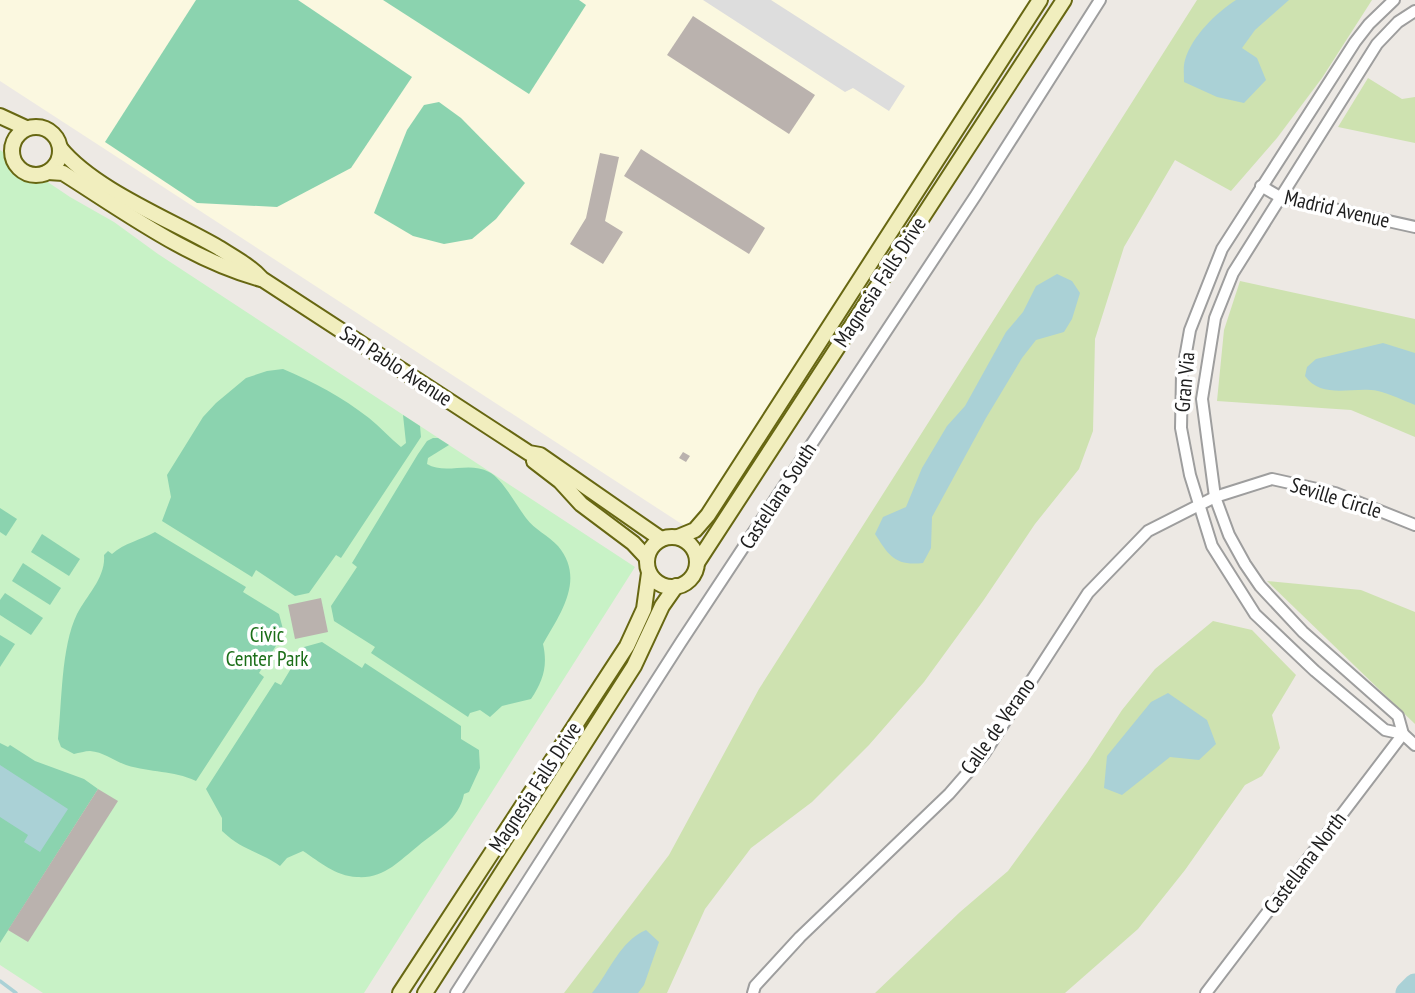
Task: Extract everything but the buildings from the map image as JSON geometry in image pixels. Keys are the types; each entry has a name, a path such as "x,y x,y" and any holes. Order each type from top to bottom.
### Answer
{"street":[{"name":"Magnesia Falls Drive","path":"678,537 695,530 708,515 1040,0"},
{"name":"Magnesia Falls Drive","path":"697,563 1064,0"},
{"name":"Castellana South","path":"456,993 681,642 976,195 1100,0"},
{"name":"Gran Via","path":"1394,0 1369,24 1356,42 1222,249 1190,330 1182,375 1181,428 1190,475 1212,546 1255,614 1315,671 1385,730 1404,734"},
{"name":"Gran Via","path":"1415,10 1398,22 1377,44 1233,273 1215,318 1202,399 1215,497 1229,535 1260,586 1303,632 1398,716 1404,734 1415,745"},
{"path":"0,116 26,128 41,127 55,135 60,148 59,159 48,172 40,175 25,173 14,162 12,147 19,133 26,128"},
{"path":"0,134 12,147"},
{"name":"San Pablo Avenue","path":"60,148 71,162 102,184 189,230 251,267 262,279 529,453 540,455 661,538"},
{"name":"San Pablo Avenue","path":"48,172 63,173 168,240 245,275 262,279"},
{"name":"Madrid Avenue","path":"1261,186 1280,197 1415,227"},
{"name":"San Pablo Avenue","path":"529,453 535,463 559,481 581,504 633,543 647,558"},
{"name":"Seville Circle","path":"1215,497 1272,479 1335,494 1415,525"},
{"name":"Calle de Verano","path":"753,993 755,986 800,937 949,794 984,754 1088,593 1148,531 1215,497"},
{"path":"678,537 692,547 697,563 690,579 676,586 660,584 649,573 647,558 654,544 661,538 678,537"},
{"name":"Magnesia Falls Drive","path":"400,993 627,646 644,609 649,573"},
{"name":"Magnesia Falls Drive","path":"425,993 634,666 662,606 676,586"},
{"name":"Castellana North","path":"1206,993 1404,734"}],"shaded area":[{"path":"0,0 1032,0 691,530 0,81"},
{"path":"703,0 771,0 905,86 889,111 853,88 845,92"}],"green space":[{"path":"196,0 298,0 412,77 351,168 277,207 197,203 105,142"},
{"path":"383,0 579,0 586,5 529,94"},
{"path":"1197,0 1372,0 1322,78 1277,138 1231,191 1175,160 1124,247 1095,339 1093,431 1079,469 1035,524 924,682 869,745 812,802 751,848 705,909 667,993 564,993 669,855 759,689"},
{"path":"1368,78 1402,99 1415,97 1415,143 1338,127"},
{"path":"439,102 461,118 525,183 496,219 472,239 444,244 413,236 374,213 407,130 424,105"},
{"name":"Civic Center Park","path":"0,150 70,197 114,222 158,254 635,567 364,993 43,993 0,965"},
{"path":"1240,281 1415,319 1415,437 1351,410 1217,401 1224,330"},
{"path":"283,369 349,403 401,447 406,443 403,415 420,426 421,437 341,558 336,555 309,593 295,596 256,570 252,577 162,521 171,497 167,475 203,417 246,378"},
{"path":"433,438 449,445 428,458 427,464 441,468 481,469 494,475 530,522 558,546 570,571 570,584 563,609 543,644 545,666 535,692 531,699 502,706 490,717 480,710 470,713 468,717 371,653 375,647 334,621 331,606 357,567 352,563 418,454 427,441"},
{"path":"0,508 17,519 6,536 0,532"},
{"path":"155,532 246,587 243,592 279,614 284,633 259,673 264,677 196,781 126,765 95,752 74,754 61,747 58,739 68,642 77,614 102,571 104,555 108,551 112,554"},
{"path":"42,534 80,559 69,576 31,552"},
{"path":"23,563 61,588 50,605 12,581"},
{"path":"1267,581 1361,590 1415,612 1415,724"},
{"path":"5,593 43,618 31,635 0,615 0,600"},
{"path":"1213,621 1252,630 1296,675 1272,715 1280,748 1262,776 1245,785 1185,870 1138,929 1065,993 875,993 960,912 1008,871 1122,710 1155,669"},
{"path":"0,635 15,644 0,667"},
{"path":"322,642 362,668 365,663 461,726 461,739 479,750 480,768 469,792 464,794 452,818 397,863 383,872 367,877 342,874 303,851 287,858 280,866 237,843 222,831 222,818 206,789 275,682 281,685 304,647"},
{"path":"0,743 8,747 10,745 35,761 84,779 98,789 0,943"}],"water":[{"path":"1236,0 1289,0 1255,30 1242,48 1257,58 1266,80 1244,103 1217,97 1184,82 1184,62 1193,42 1213,18"},
{"path":"1057,274 1072,281 1080,293 1072,319 1064,332 1036,340 1022,358 932,517 931,548 923,563 899,561 889,554 875,534 883,517 906,507 922,468 947,426 965,406 1006,332 1023,312 1036,286"},
{"path":"1383,343 1415,353 1415,405 1378,391 1320,388 1305,376 1307,367 1316,359"},
{"path":"1168,693 1207,720 1216,744 1199,760 1170,757 1122,795 1104,788 1107,756 1151,702"},
{"path":"0,765 68,809 40,852 24,842 28,835 0,817"},
{"path":"646,930 659,942 644,985 638,993 592,993 622,949"}],"waterway":[{"path":"0,981 16,993"},
{"path":"1407,993 1415,985"}]}
